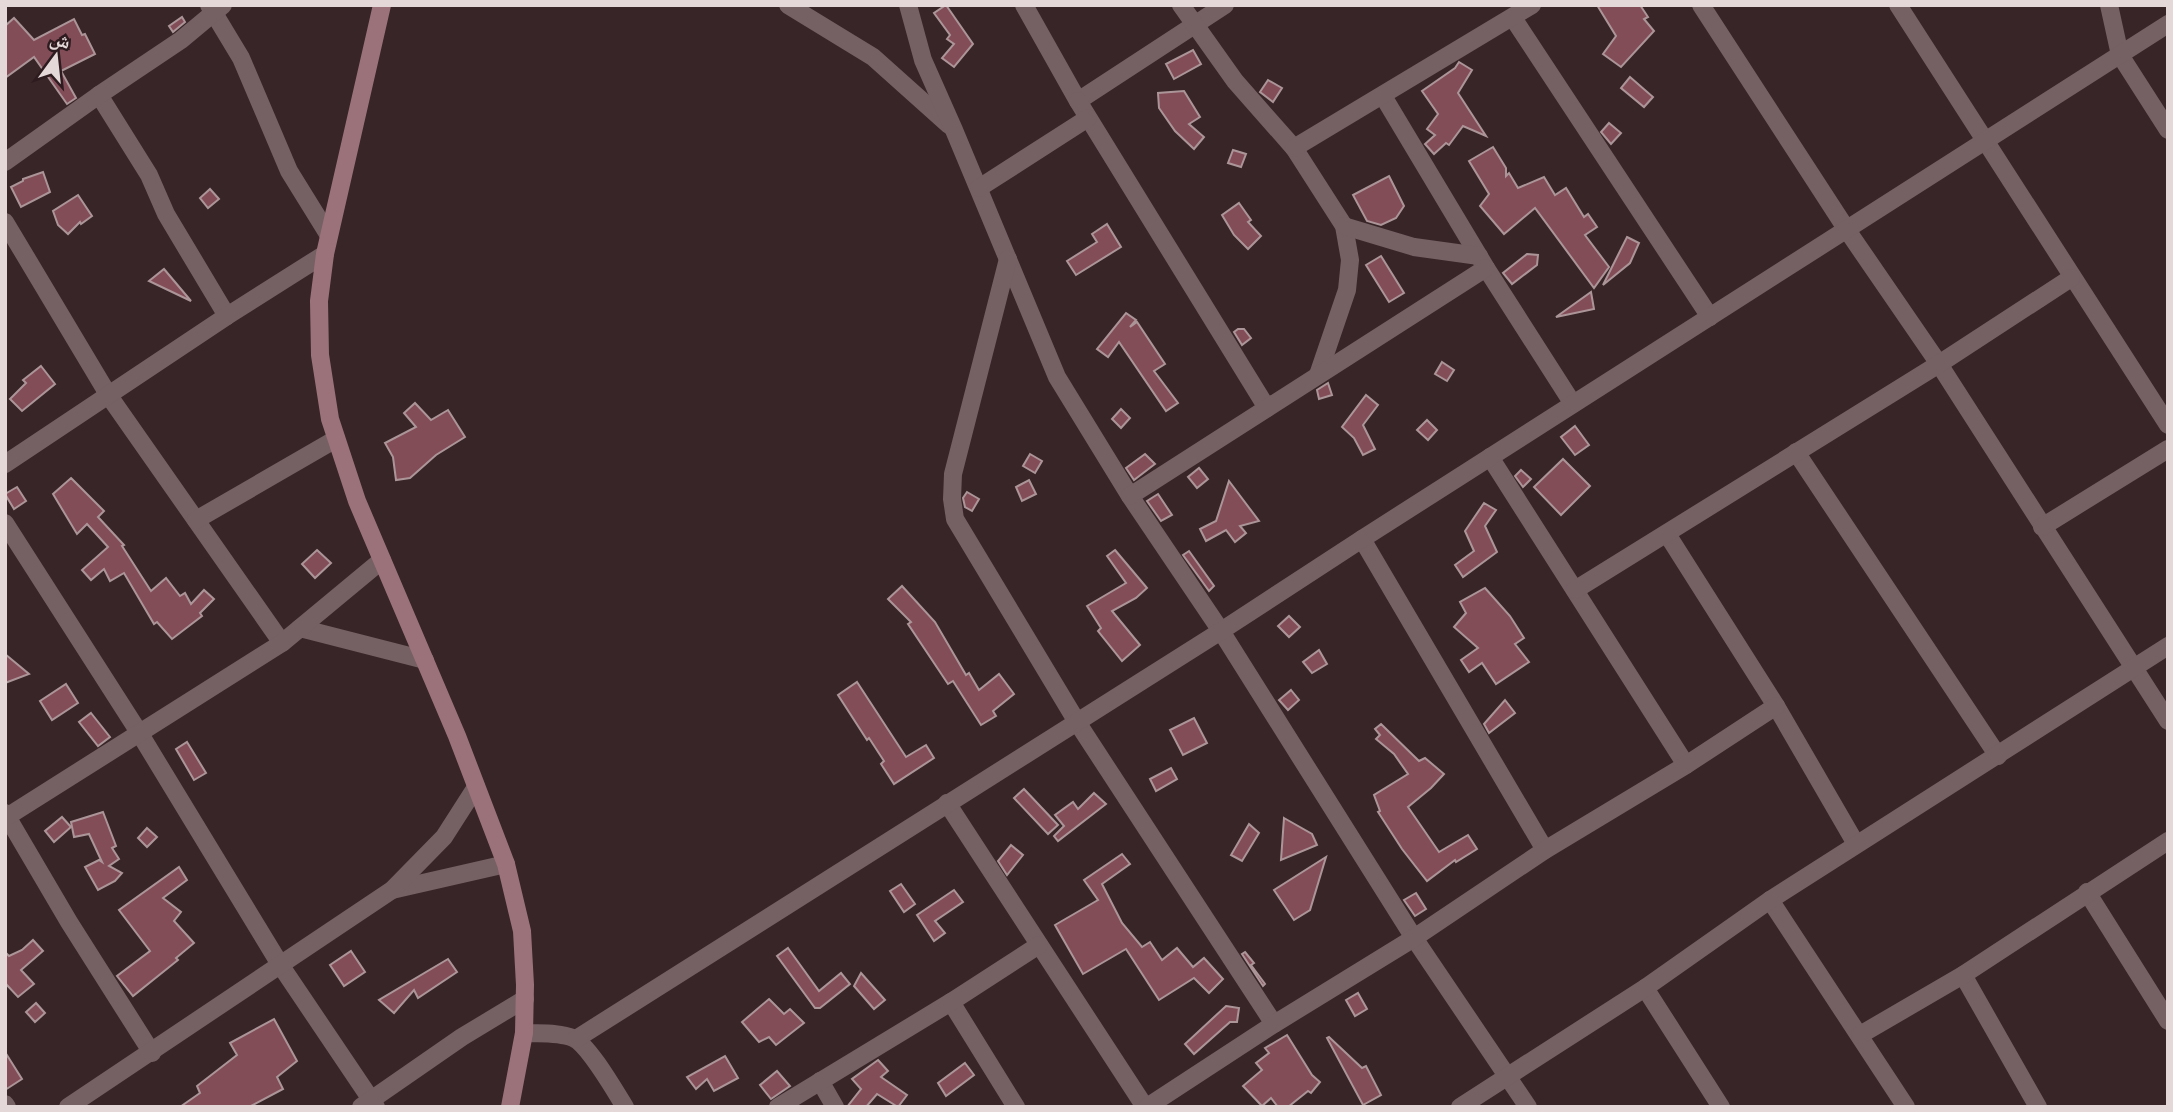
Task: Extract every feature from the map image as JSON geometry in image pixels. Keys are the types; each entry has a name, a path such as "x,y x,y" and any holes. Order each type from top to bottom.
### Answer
{"main road":[{"path":"382,5 328,234 319,301 320,355 330,419 357,501 425,660 506,864 522,931 525,999 524,1033 510,1107"}],"street":[{"path":"788,5 873,57 954,130"},
{"path":"908,5 922,60 979,188 1056,377 1130,496 1221,631 1414,938 1509,1075 1528,1107"},
{"path":"1024,5 1088,118 1267,408"},
{"path":"1181,5 1235,81 1294,148 1344,226 1350,260 1347,290 1318,375"},
{"path":"1078,101 1225,5"},
{"path":"1294,148 1532,5"},
{"path":"1701,5 1847,230 1940,364 2168,721"},
{"path":"1898,5 2071,278 2168,425"},
{"path":"2109,5 2120,55 2168,130"},
{"path":"5,162 181,40 215,8 241,58 289,171 328,234"},
{"path":"1513,18 1710,317"},
{"path":"576,1039 1221,631 2168,24"},
{"path":"99,95 149,175 166,214 227,316"},
{"path":"1383,96 1482,262 1573,404"},
{"path":"979,188 1088,118"},
{"path":"5,222 109,396 282,643"},
{"path":"1344,226 1414,247 1482,262"},
{"path":"5,464 325,254"},
{"path":"1008,259 954,474 952,499 955,519 1077,722 1274,1024"},
{"path":"1130,496 1318,375 1482,262"},
{"path":"1575,590 1940,364 2071,278"},
{"path":"195,520 337,439"},
{"path":"2042,527 2168,449"},
{"path":"1796,452 1998,756"},
{"path":"1490,457 1686,765"},
{"path":"5,523 140,734 369,1105 462,1037 525,999"},
{"path":"1667,534 1776,706 1856,844"},
{"path":"1362,539 1545,850"},
{"path":"152,1052 69,922 6,816 282,643 382,560"},
{"path":"300,628 425,660"},
{"path":"1460,1107 1645,988 1770,900 1856,844 2168,646"},
{"path":"947,803 1146,1107 1414,938 1545,850 1686,765 1776,706"},
{"path":"68,1107 392,890 444,837 476,786"},
{"path":"1860,1035 1963,975 2168,841"},
{"path":"392,890 506,864"},
{"path":"2087,892 2168,1021"},
{"path":"1770,900 1906,1107"},
{"path":"778,1107 1039,945"},
{"path":"1963,975 2038,1107"},
{"path":"1645,988 1721,1107"},
{"path":"951,1002 1016,1107"},
{"path":"524,1033 565,1035 576,1039 625,1107"},
{"path":"820,1081 835,1107"}],"building":[{"path":"946,5 973,44 954,67 942,58 954,44 947,39 950,35 934,13"},
{"path":"1597,5 1640,5 1648,17 1644,19 1654,31 1621,67 1603,54 1616,36"},
{"path":"182,17 185,22 173,32 169,26"},
{"path":"14,18 34,40 74,19 95,54 61,71 76,98 67,104 34,57 5,78 5,26"},
{"path":"1193,50 1201,64 1174,79 1166,64"},
{"path":"1459,62 1472,70 1458,93 1486,136 1463,126 1449,145 1446,143 1434,154 1425,144 1435,135 1427,129 1438,114 1422,91 1455,68"},
{"path":"1630,77 1653,97 1644,107 1621,88"},
{"path":"1268,80 1282,88 1273,102 1260,92"},
{"path":"1184,91 1200,117 1189,124 1204,137 1194,149 1175,131 1159,108 1158,93"},
{"path":"1609,123 1621,133 1611,144 1601,132"},
{"path":"1493,147 1506,168 1506,176 1509,173 1518,188 1544,177 1555,195 1566,188 1584,217 1588,214 1597,227 1585,235 1609,267 1594,288 1535,208 1504,234 1480,206 1489,194 1469,161"},
{"path":"1233,150 1246,154 1241,167 1228,163"},
{"path":"43,172 50,192 21,207 11,187 23,179"},
{"path":"1389,176 1404,206 1396,218 1381,225 1367,221 1353,195"},
{"path":"210,189 219,199 208,208 200,198"},
{"path":"78,195 92,216 81,224 80,222 68,234 58,225 53,211"},
{"path":"1239,203 1251,220 1248,222 1261,236 1248,249 1234,235 1222,215"},
{"path":"1107,224 1121,247 1076,275 1067,261 1097,242 1092,234"},
{"path":"1627,237 1639,243 1630,263 1603,285"},
{"path":"1527,254 1538,255 1537,265 1512,284 1503,273"},
{"path":"1381,256 1404,293 1389,302 1366,265"},
{"path":"164,269 191,301 149,281"},
{"path":"1591,292 1594,309 1556,317"},
{"path":"1126,313 1136,320 1130,327 1137,322 1165,364 1154,371 1178,403 1166,411 1119,342 1108,357 1097,349"},
{"path":"1244,329 1251,338 1242,345 1234,332"},
{"path":"1442,362 1454,370 1447,381 1435,374"},
{"path":"41,366 55,384 22,411 10,399 26,383 23,380"},
{"path":"1328,383 1332,395 1319,399 1317,390"},
{"path":"1366,395 1378,405 1363,425 1375,449 1363,455 1354,438 1342,427"},
{"path":"415,403 431,420 448,410 465,437 436,455 410,478 396,480 393,457 385,443 416,427 404,413"},
{"path":"1121,409 1130,418 1121,428 1112,419"},
{"path":"1427,420 1437,430 1428,440 1417,430"},
{"path":"1575,426 1589,445 1575,455 1561,437"},
{"path":"1030,454 1042,461 1035,473 1023,466"},
{"path":"1145,454 1155,464 1134,480 1126,468"},
{"path":"1563,459 1590,486 1561,515 1534,487"},
{"path":"1199,468 1208,479 1197,488 1188,477"},
{"path":"1521,470 1531,479 1523,487 1515,476"},
{"path":"71,478 104,511 98,517 124,545 122,546 151,591 166,578 180,596 185,593 191,604 204,590 214,599 200,613 202,616 172,639 157,622 154,624 124,573 110,581 104,569 91,580 82,570 108,547 87,524 77,534 53,494"},
{"path":"1029,480 1036,494 1022,501 1016,487"},
{"path":"1229,481 1259,521 1240,526 1246,533 1235,542 1226,530 1206,541 1200,529 1216,521"},
{"path":"17,487 26,501 14,509 5,494"},
{"path":"967,492 979,499 972,511 965,507 963,498"},
{"path":"1158,494 1172,515 1161,521 1147,501"},
{"path":"1484,503 1496,510 1485,526 1497,552 1463,577 1455,565 1474,551 1465,531"},
{"path":"317,550 331,563 315,578 302,564"},
{"path":"1115,550 1147,588 1136,598 1112,611 1140,645 1122,661 1098,631 1101,628 1087,606 1126,583 1107,556"},
{"path":"1189,551 1214,586 1209,591 1183,555"},
{"path":"902,586 935,622 966,675 969,673 979,690 999,674 1014,694 993,711 996,716 981,725 953,681 948,684 908,624 911,622 888,599"},
{"path":"1485,588 1510,616 1524,638 1515,644 1529,662 1496,684 1482,663 1469,672 1461,660 1478,648 1454,627 1466,613 1460,602"},
{"path":"1289,616 1300,627 1289,637 1278,626"},
{"path":"1319,650 1327,664 1312,673 1303,662"},
{"path":"5,654 29,674 5,683"},
{"path":"857,682 906,757 926,745 934,758 894,784 881,764 884,761 838,695"},
{"path":"66,684 78,703 52,720 40,701"},
{"path":"1291,690 1299,700 1288,710 1279,700"},
{"path":"1505,700 1515,713 1489,733 1484,724"},
{"path":"91,713 110,737 98,746 79,722"},
{"path":"1194,718 1207,743 1183,755 1170,730"},
{"path":"1381,724 1419,761 1425,758 1444,774 1408,807 1439,852 1468,835 1477,849 1456,862 1455,860 1427,881 1378,812 1380,811 1374,795 1408,774 1394,754 1376,739 1380,735 1375,729"},
{"path":"187,742 206,773 194,780 176,749"},
{"path":"1171,768 1177,779 1156,791 1150,779"},
{"path":"1024,789 1058,825 1048,834 1014,798"},
{"path":"1094,793 1106,804 1058,841 1054,836 1064,826 1055,815 1073,802 1078,809"},
{"path":"103,812 116,846 112,848 119,859 109,866 122,873 115,881 98,890 85,867 99,860 102,862 89,834 74,837 71,822"},
{"path":"62,817 71,827 54,842 45,831"},
{"path":"1284,818 1312,834 1317,845 1281,860"},
{"path":"1249,824 1259,833 1242,861 1231,855"},
{"path":"147,828 157,837 147,847 138,838"},
{"path":"1011,845 1023,855 1007,875 998,861"},
{"path":"1122,854 1130,864 1102,884 1122,923 1142,947 1150,942 1162,960 1177,948 1193,967 1204,958 1223,979 1209,993 1194,978 1159,1000 1126,949 1083,974 1055,925 1098,900 1084,880"},
{"path":"1326,857 1310,910 1294,920 1274,890"},
{"path":"179,867 187,880 163,898 181,912 174,921 194,943 176,958 178,960 133,996 117,976 150,951 119,910"},
{"path":"901,884 915,904 904,912 890,891"},
{"path":"954,890 963,902 935,921 945,933 934,941 917,915"},
{"path":"1416,893 1426,909 1415,916 1404,900"},
{"path":"33,940 43,951 21,970 34,984 18,997 5,983 5,952 9,956 22,950"},
{"path":"788,948 819,991 841,973 850,984 820,1008 815,1008 777,956"},
{"path":"351,951 365,972 344,986 330,965"},
{"path":"1245,952 1254,963 1251,965 1265,984 1263,986 1242,954"},
{"path":"448,959 457,972 418,998 414,990 394,1013 379,1000"},
{"path":"861,973 885,1000 874,1009 854,986"},
{"path":"1358,993 1367,1009 1355,1016 1346,1000"},
{"path":"769,999 784,1014 790,1009 804,1023 776,1045 769,1037 759,1042 742,1022"},
{"path":"36,1003 45,1013 35,1022 26,1012"},
{"path":"1226,1006 1239,1008 1237,1022 1230,1022 1194,1054 1185,1044"},
{"path":"274,1019 297,1061 277,1077 283,1089 249,1107 180,1107 200,1093 197,1086 237,1055 230,1043"},
{"path":"1287,1035 1312,1075 1320,1082 1311,1093 1308,1091 1288,1107 1278,1107 1271,1098 1262,1106 1243,1086 1262,1070 1256,1063 1269,1053 1265,1048"},
{"path":"1327,1038 1362,1068 1366,1066 1381,1095 1363,1105"},
{"path":"5,1052 22,1079 5,1090"},
{"path":"725,1056 738,1078 714,1091 707,1079 696,1089 687,1077"},
{"path":"878,1060 888,1071 881,1077 907,1095 898,1107 877,1094 866,1107 847,1107 861,1089 852,1079"},
{"path":"965,1063 974,1075 946,1096 938,1083"},
{"path":"777,1071 790,1086 771,1099 760,1085"}]}
